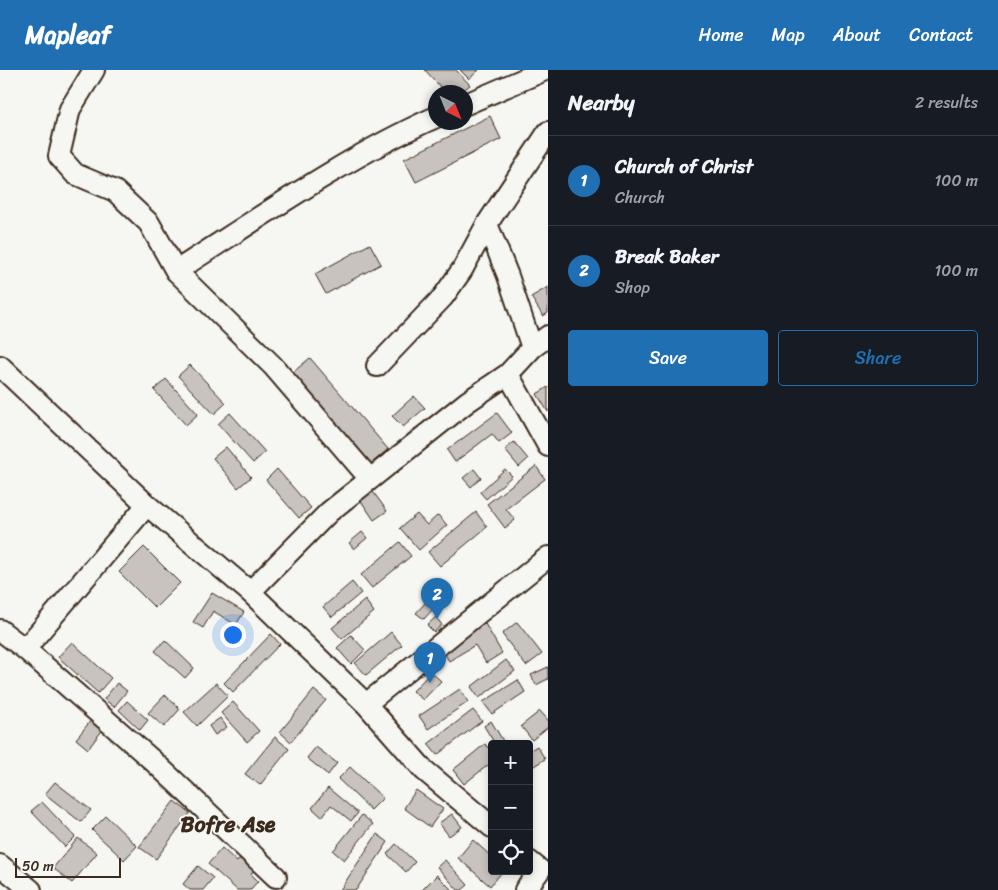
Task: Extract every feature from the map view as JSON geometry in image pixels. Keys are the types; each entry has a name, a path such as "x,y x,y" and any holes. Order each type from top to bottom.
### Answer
{"street":[{"path":"94,70 70,109 59,156 75,174 116,191 149,223 176,271 273,366 370,479"},
{"path":"473,101 545,70"},
{"path":"176,271 338,168 428,121"},
{"path":"377,366 443,297 462,270 487,224 548,132"},
{"path":"487,224 508,276 532,348"},
{"path":"250,592 329,512 467,402 508,374 532,348 548,336"},
{"path":"0,366 147,505 250,592 366,704 424,770 488,824"},
{"path":"508,374 548,446"},
{"path":"26,649 147,505"},
{"path":"366,704 548,557"},
{"path":"0,630 26,649 152,760 276,877"},
{"path":"0,864 31,890"},
{"path":"525,890 539,869"}],"building":[{"path":"425,70 456,70 470,85 439,85"},
{"path":"460,70 479,70 469,79"},
{"path":"490,116 501,139 416,182 404,159 462,130 473,130 473,124"},
{"path":"370,244 381,264 326,294 315,274"},
{"path":"548,287 548,313 543,316 531,297"},
{"path":"310,358 388,449 371,464 292,373"},
{"path":"190,365 226,403 214,414 178,376"},
{"path":"166,379 198,414 186,425 154,390"},
{"path":"548,387 548,412 537,394"},
{"path":"414,396 425,408 403,427 392,416"},
{"path":"230,413 265,452 253,463 218,424"},
{"path":"497,413 512,433 499,443 492,434 455,462 447,450"},
{"path":"514,442 528,459 519,467 505,450"},
{"path":"226,447 251,477 238,488 213,458"},
{"path":"536,466 545,479 506,509 515,520 505,528 487,504"},
{"path":"277,469 311,508 299,518 266,480"},
{"path":"474,469 481,478 471,487 463,478"},
{"path":"505,469 512,476 486,499 480,492"},
{"path":"371,489 387,511 374,520 359,498"},
{"path":"476,512 487,527 440,566 428,552"},
{"path":"417,514 427,525 438,515 447,525 419,550 400,528"},
{"path":"362,532 367,538 354,549 349,543"},
{"path":"400,542 411,556 372,588 361,575"},
{"path":"144,547 180,583 155,608 119,572"},
{"path":"352,582 361,593 332,617 323,607"},
{"path":"436,591 444,597 424,619 416,613"},
{"path":"212,593 244,612 236,625 213,611 203,628 193,622"},
{"path":"365,600 374,612 342,639 332,628"},
{"path":"436,617 442,625 434,632 427,625"},
{"path":"484,622 502,653 486,663 475,645 449,661 441,648"},
{"path":"517,622 542,654 526,666 502,634"},
{"path":"391,632 402,645 366,675 355,663"},
{"path":"271,634 280,644 233,692 224,683"},
{"path":"351,635 365,650 351,664 337,648"},
{"path":"165,640 194,668 185,678 155,651"},
{"path":"72,642 111,678 98,693 58,657"},
{"path":"506,660 515,671 479,698 471,687"},
{"path":"548,667 548,679 536,685 531,675"},
{"path":"431,672 441,681 423,700 413,691"},
{"path":"518,680 525,692 492,714 483,702"},
{"path":"117,683 127,691 114,707 104,699"},
{"path":"216,683 228,696 197,726 184,712"},
{"path":"460,689 468,702 428,729 419,716"},
{"path":"314,690 326,700 291,742 280,732"},
{"path":"165,695 180,709 164,727 148,713"},
{"path":"127,701 148,720 140,730 119,710"},
{"path":"233,702 259,731 247,742 221,713"},
{"path":"473,710 482,721 437,755 428,744"},
{"path":"540,711 548,720 548,727 532,740 521,726"},
{"path":"220,718 227,727 215,735 209,726"},
{"path":"92,719 104,728 88,749 76,739"},
{"path":"491,721 503,740 493,740 484,726"},
{"path":"275,737 289,749 260,785 245,774"},
{"path":"485,744 488,747 488,765 464,784 453,770"},
{"path":"537,746 545,759 533,766 533,748"},
{"path":"316,747 337,763 328,775 307,758"},
{"path":"350,767 383,798 371,810 338,779"},
{"path":"55,782 91,810 81,822 45,794"},
{"path":"328,788 358,813 351,821 331,805 322,817 312,808"},
{"path":"416,790 443,809 430,827 404,808"},
{"path":"174,801 190,813 156,859 139,847"},
{"path":"42,802 75,837 65,847 31,811"},
{"path":"452,814 462,827 449,836 439,823"},
{"path":"362,815 373,824 344,860 333,851"},
{"path":"106,816 137,846 124,860 92,830"},
{"path":"377,834 388,842 356,890 340,890"},
{"path":"78,838 97,853 72,883 53,868"},
{"path":"473,840 488,853 488,875 500,875 490,886 458,858"},
{"path":"396,844 415,862 406,872 387,854"},
{"path":"222,848 237,862 243,855 256,867 251,874 258,881 250,890 237,890 208,864"},
{"path":"445,860 468,885 462,890 458,890 437,867"},
{"path":"198,866 213,878 203,890 190,890 183,884"},
{"path":"437,875 452,890 422,890"}],"place":[{"name":"Break Baker","path":"437,619"},
{"name":"Church of Christ","path":"430,683"}],"district":[{"name":"Bofre Ase","path":"228,824"}]}
